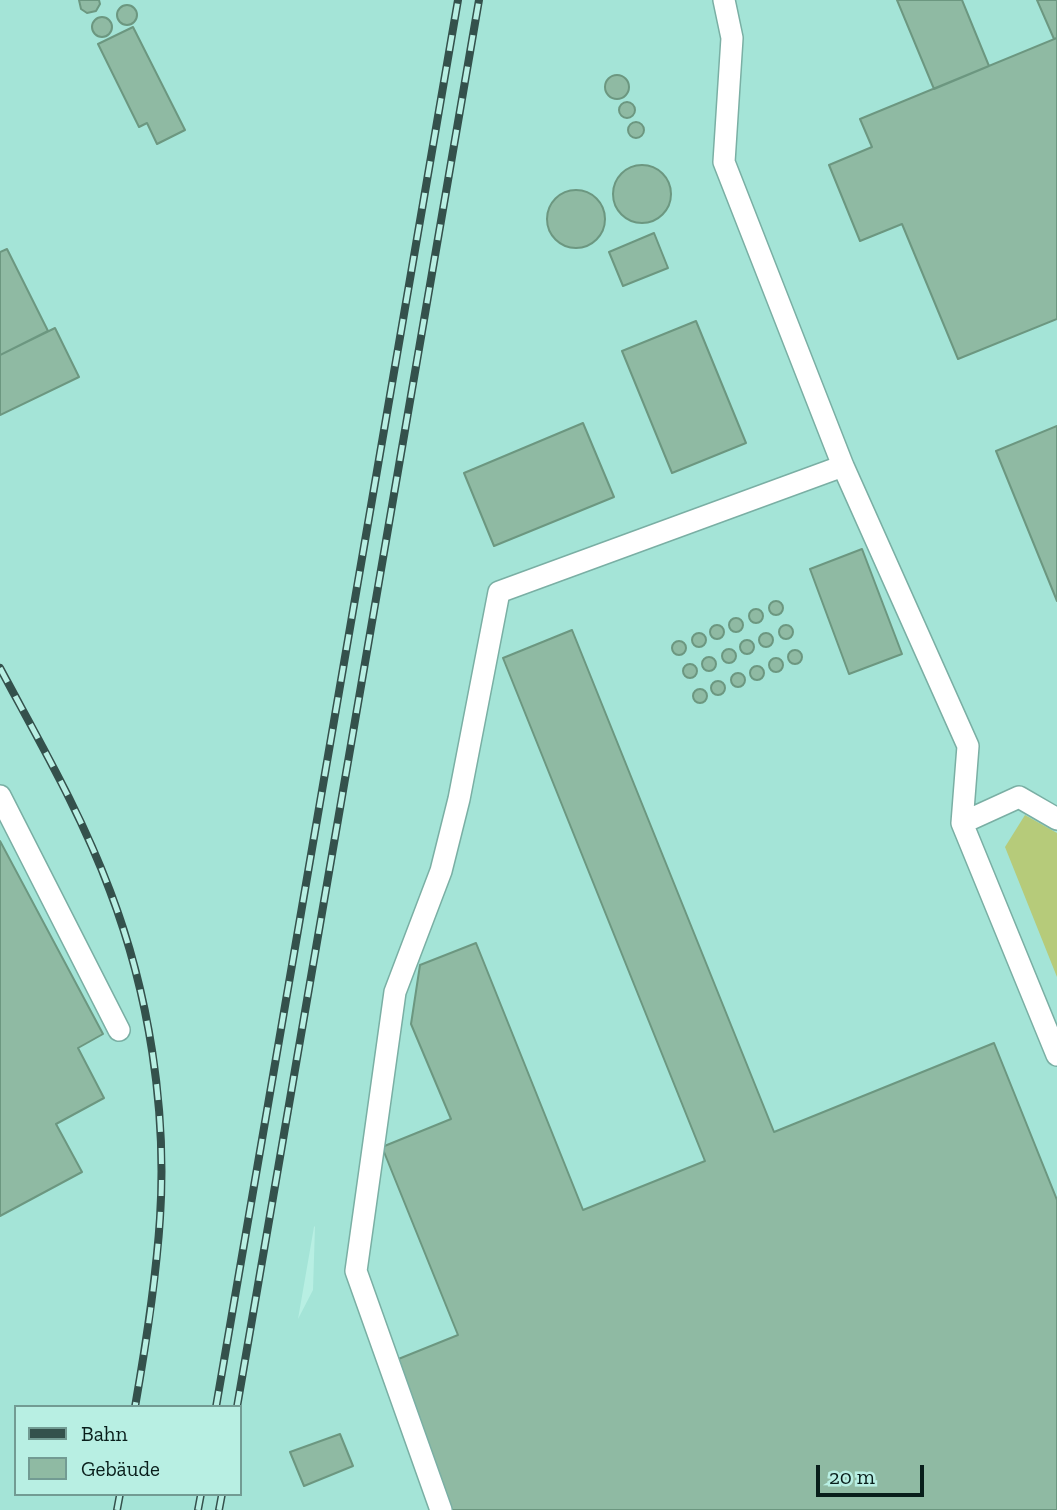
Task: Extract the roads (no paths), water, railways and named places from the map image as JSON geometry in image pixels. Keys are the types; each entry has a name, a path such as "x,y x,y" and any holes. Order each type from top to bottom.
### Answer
{"lane":[{"path":"724,0 732,37 724,162 843,466 968,746 962,823 1057,1055"},
{"path":"441,1510 356,1271 396,992 441,871 459,799 499,592 843,466"},
{"path":"0,796 118,1030"},
{"path":"962,823 1019,797 1057,819"}],"railway":[{"path":"216,1405 458,0"},
{"path":"237,1405 479,0"},
{"path":"0,668 59,778 99,862 124,930 145,1011 158,1094 161,1135 160,1218 147,1336 135,1405"},
{"path":"117,1510 120,1496"},
{"path":"198,1510 201,1496"},
{"path":"219,1510 222,1496"}]}
